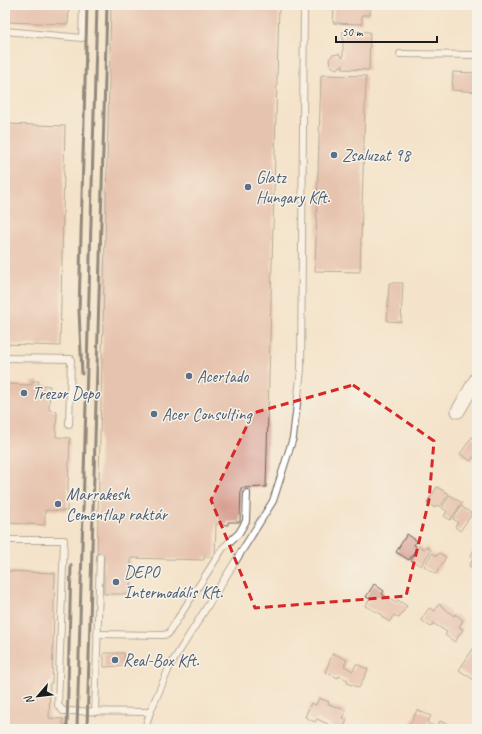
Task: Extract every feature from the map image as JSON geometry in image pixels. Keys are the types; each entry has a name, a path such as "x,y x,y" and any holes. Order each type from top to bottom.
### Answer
{"street":[{"path":"458,411 477,378"}],"lane":[{"path":"5,30 82,38 83,5"},
{"path":"145,729 150,712 170,666 273,501 293,438 301,370 304,5"},
{"path":"400,54 477,55"},
{"path":"5,358 71,359 69,424"},
{"path":"97,634 168,634 223,548 239,533 246,521 247,493"},
{"path":"5,540 64,540 58,705 63,711 150,712"},
{"path":"95,712 100,557"}],"highlighted area":[{"path":"353,385 434,441 429,500 406,596 255,608 211,500 253,413"}],"building":[{"path":"5,5 69,5 68,24 5,22"},
{"path":"111,5 279,5 266,487 241,488 240,522 228,522 228,525 216,524 215,557 204,557 204,560 131,558 130,594 104,594 104,557 97,557"},
{"path":"334,5 370,5 370,15 362,15 362,24 333,23"},
{"path":"343,31 370,32 369,70 343,69 343,65 336,69 330,65 329,59 332,55 339,54 343,58"},
{"path":"453,72 477,73 477,92 452,90"},
{"path":"321,75 366,76 360,272 315,271"},
{"path":"5,124 65,126 60,346 5,344"},
{"path":"389,283 403,283 401,322 387,321"},
{"path":"32,381 39,381 38,385 50,386 49,410 57,411 56,437 70,438 67,511 45,510 45,525 5,523 5,384 32,385"},
{"path":"472,437 477,440 477,460 473,457 471,461 460,454"},
{"path":"437,487 449,494 440,507 437,505 435,508 427,503"},
{"path":"450,495 462,503 450,520 444,516 447,511 442,508"},
{"path":"461,506 472,514 460,531 455,527 458,522 453,519"},
{"path":"407,534 417,541 414,545 417,547 409,560 396,552"},
{"path":"477,545 477,572 469,566 473,559 470,557"},
{"path":"419,546 424,549 426,546 431,550 421,566 411,560"},
{"path":"432,553 437,556 439,553 446,557 436,574 424,566"},
{"path":"5,571 55,573 52,683 50,683 49,718 63,719 63,729 5,729"},
{"path":"374,584 384,591 382,594 396,603 398,600 407,606 399,618 394,615 389,622 382,617 383,615 365,606 370,599 366,597"},
{"path":"439,604 454,616 455,614 463,620 459,627 463,629 455,642 445,635 447,632 433,623 431,627 421,620 429,608 435,611"},
{"path":"477,643 477,675 474,680 459,670"},
{"path":"104,653 124,653 125,666 104,667"},
{"path":"333,653 347,660 344,666 353,671 356,664 368,669 359,688 347,683 348,680 339,676 338,678 325,672"},
{"path":"319,698 329,702 328,704 346,710 343,718 347,720 343,729 331,729 332,726 317,719 315,722 305,717 311,703 316,705"},
{"path":"417,710 431,716 427,723 437,727 440,721 452,726 450,729 408,729"}],"railway":[{"path":"82,374 79,311 87,5"},
{"path":"77,729 97,5"},
{"path":"87,729 107,5"},
{"path":"67,729 71,565"}],"place":[{"name":"Zsaluzat 98","path":"334,155"},
{"name":"Glatz Hungary Kft.","path":"248,187"},
{"name":"Acertado","path":"189,376"},
{"name":"Trezor Depo","path":"24,393"},
{"name":"Acer Consulting","path":"154,414"},
{"name":"Marrakesh Cementlap raktár","path":"58,504"},
{"name":"DEPO Intermodális Kft.","path":"116,582"},
{"name":"Real-Box Kft.","path":"115,660"}]}
